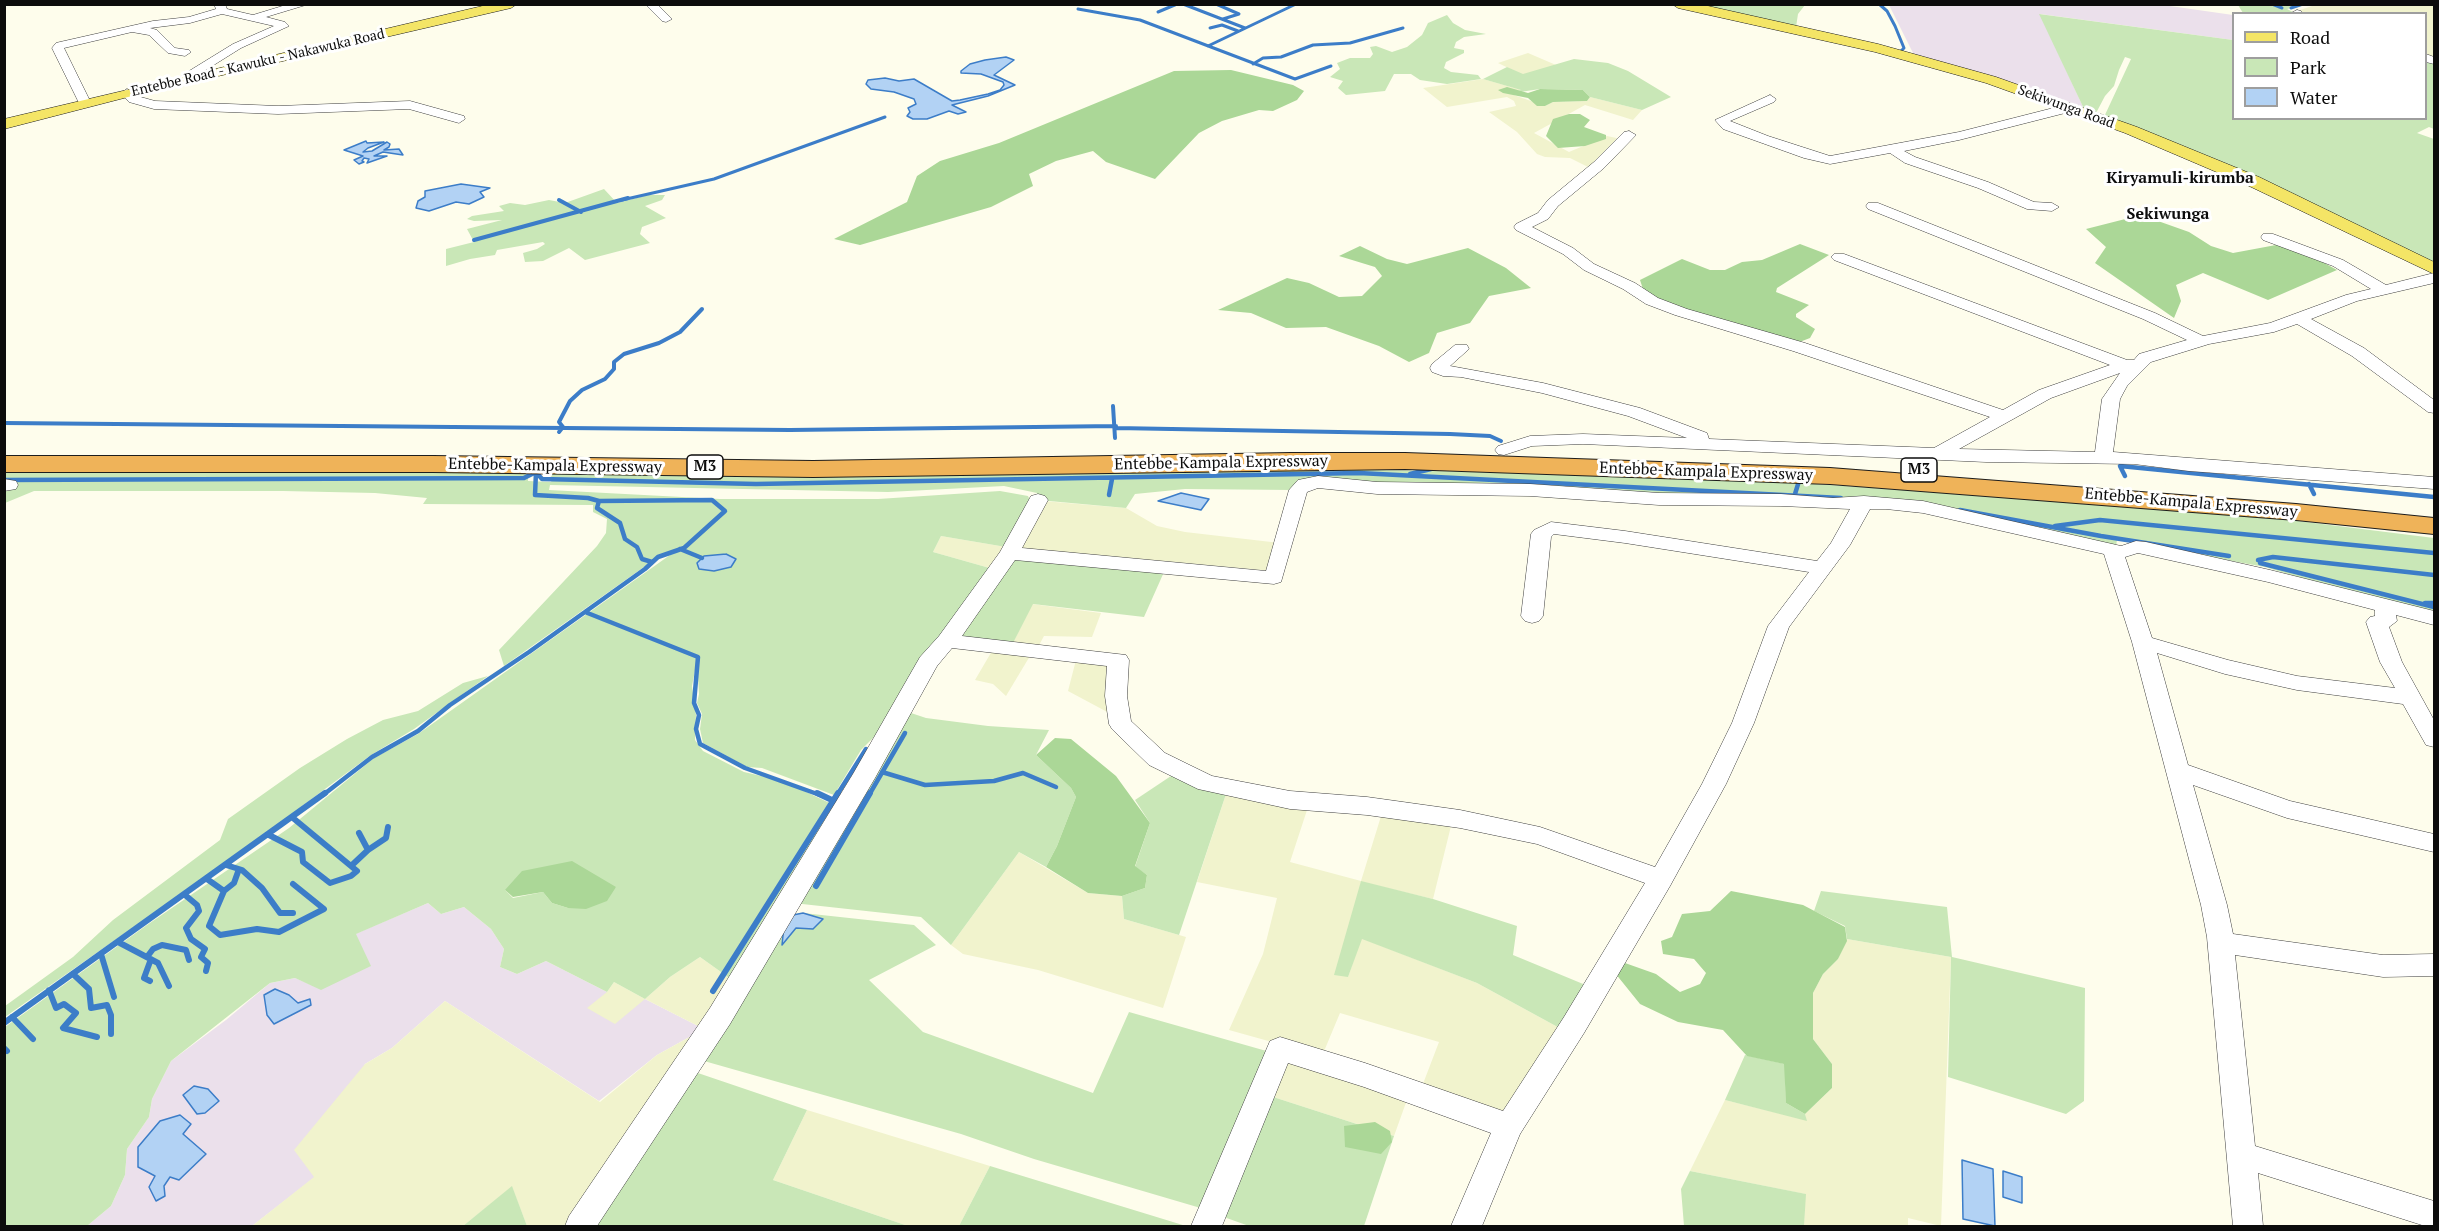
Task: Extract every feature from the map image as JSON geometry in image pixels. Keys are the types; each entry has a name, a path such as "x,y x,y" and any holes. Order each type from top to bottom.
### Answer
{"highway":[{"name":"Entebbe-Kampala Expressway","path":"4,450 653,450 855,454 1343,447 1504,450 1904,469 2242,494 2434,513"},
{"name":"Entebbe-Kampala Expressway","path":"6,478 433,464 813,469 1405,461 1830,477 2296,512 2434,526"}],"main road":[{"name":"Entebbe Road - Kawuku - Nakawuka Road","path":"4,124 185,79 511,4"},
{"name":"Sekiwunga Road","path":"1678,4 1924,60 1982,77 2138,133 2253,182 2434,269"}],"street":[{"path":"251,18 304,4"},
{"path":"650,4 666,19"},
{"path":"85,103 58,46 133,28 190,20 221,8 251,18 284,25 237,46 185,79"},
{"path":"133,28 153,32 172,51 184,52"},
{"path":"127,93 133,99 154,105 278,110 410,105 459,119"},
{"path":"1770,99 1720,120 1728,126 1824,159 1838,159 1959,136 2069,108"},
{"path":"1629,135 1599,165 1553,203 1543,216 1521,227 1568,251 1589,267 1622,282 1652,301 1681,312 1799,347 2003,416"},
{"path":"1905,145 1895,150 1910,160 1983,185 2032,206 2052,207"},
{"path":"1873,206 2149,316 2201,341"},
{"path":"2268,237 2338,263 2384,290"},
{"path":"1839,257 2033,332 2126,365"},
{"path":"1939,453 2044,394 2145,358 2201,341 2274,327 2352,298 2434,278"},
{"path":"2298,318 2358,352 2434,408"},
{"path":"1461,349 1438,368 1443,371 1461,372 1543,388 1634,412 1719,444"},
{"path":"2103,458 2111,399 2120,383 2145,358"},
{"path":"1504,450 1540,439 1719,444 1986,456 2134,458 2189,465 2434,483"},
{"path":"1010,553 1274,578 1298,490 1305,484 1318,482 1377,488 1530,490 1659,499 1781,500 1833,504 1864,502 1923,507 2123,552 2136,547 2146,548 2270,576 2434,618"},
{"path":"580,1227 720,1016 863,778 928,662 947,641 1010,553 1038,500"},
{"path":"1467,1227 1490,1167 1509,1126 1574,1025 1661,879 1714,784 1743,723 1779,626 1840,544 1864,502"},
{"path":"1532,616 1541,534 1551,528 1625,537 1822,568"},
{"path":"2113,549 2143,642 2179,771 2206,873 2221,943 2248,1227"},
{"path":"2385,606 2386,621 2378,622 2391,662 2434,739"},
{"path":"947,641 1118,660 1116,696 1120,724 1157,759 1201,781 1290,800 1367,806 1468,820 1540,836 1661,879"},
{"path":"2143,642 2225,667 2296,683 2412,698"},
{"path":"2179,771 2287,809 2434,843"},
{"path":"2221,943 2383,966 2434,965"},
{"path":"1207,1227 1280,1049 1365,1075 1509,1126"},
{"path":"2242,1155 2434,1215"}],"shaded area":[{"path":"1889,5 2163,5 2232,15 2232,40 2040,14 2085,111 1914,55"},
{"path":"428,903 441,914 464,907 491,929 504,949 500,967 517,974 546,961 607,992 645,999 704,1029 657,1055 599,1101 445,1001 392,1048 365,1064 315,1177 252,1226 87,1226 111,1206 125,1175 127,1149 149,1117 152,1099 171,1061 226,1020 270,983 295,978 321,989 370,966 355,934"}],"green space":[{"path":"1688,5 1805,5 1798,14 1796,27"},
{"path":"2238,5 2306,5 2287,9 2293,12 2242,12"},
{"path":"2315,5 2434,5 2434,60 2427,57 2427,12 2297,11"},
{"path":"2039,14 2232,40 2232,120 2427,120 2427,60 2434,63 2434,129 2429,127 2417,133 2434,139 2434,265 2304,202 2104,117 2131,59 2125,57 2114,86 2105,96 2095,115 2085,111"},
{"path":"1447,15 1453,23 1465,30 1486,34 1464,37 1456,42 1454,48 1464,50 1464,53 1446,62 1444,68 1451,72 1478,75 1481,79 1447,84 1420,80 1411,74 1394,74 1385,91 1346,95 1338,88 1343,81 1330,77 1340,69 1337,63 1350,58 1370,58 1373,54 1370,47 1376,46 1392,52 1407,47 1422,35 1428,23"},
{"path":"1528,53 1556,65 1523,75 1498,63"},
{"path":"1574,59 1608,63 1628,71 1671,97 1642,110 1590,97 1583,90 1540,89 1520,92 1518,91 1521,90 1483,79 1507,67 1523,74"},
{"path":"1231,70 1293,85 1304,91 1297,100 1273,111 1259,110 1222,121 1199,133 1155,179 1106,162 1093,151 1056,161 1029,174 1033,186 991,207 860,245 834,239 907,202 917,176 940,161 999,143 1174,71"},
{"path":"1483,79 1522,90 1511,94 1545,106 1553,102 1587,101 1590,97 1642,110 1633,120 1585,105 1534,133 1569,152 1607,136 1621,139 1590,168 1570,158 1545,157 1537,154 1517,132 1489,112 1516,106 1514,101 1507,97 1447,107 1423,88"},
{"path":"1507,87 1528,93 1540,89 1583,90 1590,97 1587,101 1553,102 1545,106 1537,106 1528,98 1498,90"},
{"path":"1569,114 1580,114 1590,120 1584,127 1606,135 1606,139 1585,146 1558,148 1546,136 1553,119"},
{"path":"604,189 617,203 648,195 665,195 662,200 645,206 666,218 642,227 640,234 650,243 585,260 569,248 543,261 525,262 523,253 537,249 545,244 543,242 497,250 495,255 446,266 446,249 474,242 467,229 502,220 467,219 472,216 504,211 499,206 510,203 525,205 549,200 565,203"},
{"path":"2141,215 2189,232 2211,246 2233,253 2276,245 2308,254 2337,270 2268,300 2203,273 2176,285 2181,301 2174,318 2095,263 2106,247 2086,229"},
{"path":"1800,244 1829,255 1777,288 1776,292 1809,305 1796,314 1796,317 1815,329 1810,338 1797,343 1666,303 1644,292 1640,280 1682,259 1710,270 1725,270 1742,262 1762,260"},
{"path":"1360,246 1387,259 1407,264 1468,248 1506,268 1531,288 1489,296 1470,323 1437,333 1429,353 1409,362 1379,346 1326,327 1286,328 1251,313 1218,310 1287,278 1309,283 1339,297 1362,296 1382,276 1375,267 1339,256"},
{"path":"1257,468 1683,475 2226,512 2434,538 2434,612 2357,595 2265,567 2117,540 2115,552 1939,513 1882,507 1829,497 1630,496 1330,479 1292,490 1185,489 1135,494 1126,508 1038,500 1037,493 1004,486 888,492 550,485 549,490 720,499 878,499 1000,491 1028,496 1031,503 1006,547 941,536 933,552 993,569 882,729 861,750 834,795 762,768 747,767 703,743 700,729 702,714 697,703 699,694 697,660 692,686 696,715 695,740 703,751 744,772 783,781 838,807 735,982 700,957 670,977 645,999 614,982 607,992 546,961 517,974 500,967 504,949 491,929 464,907 441,914 428,903 356,934 371,966 321,990 295,978 270,983 171,1061 152,1099 149,1117 127,1149 125,1175 111,1206 87,1226 5,1226 5,1027 147,925 289,828 374,758 418,734 670,555 658,557 504,666 499,650 597,546 606,533 607,519 593,512 593,505 423,504 427,498 375,493 283,491 34,491 5,503 4,491 12,484 5,483 5,472 532,471 528,474 528,481 551,482 553,478 542,471","holes":["616,887 568,908 552,903 543,892 513,898 505,890"]},
{"path":"1043,501 1126,508 1157,526 1185,532 1280,543 1273,571 1019,548"},
{"path":"941,536 1006,547 993,569 933,552"},
{"path":"1013,556 1164,572 1144,617 1033,604 1012,645 960,639"},
{"path":"1032,604 1101,613 1092,637 1044,636 1037,649 1012,645"},
{"path":"992,651 1030,656 1006,696 993,684 975,680"},
{"path":"1076,660 1113,664 1111,714 1068,691"},
{"path":"488,676 414,729 371,755 302,806 292,816 5,1017 5,1006 73,957 113,920 220,840 228,819 300,768 383,720 418,711 463,683"},
{"path":"905,711 926,718 988,726 1049,730 1036,755 1071,788 1076,797 1057,846 1046,867 1019,852 951,945 921,917 793,903"},
{"path":"1055,738 1071,739 1116,776 1150,823 1135,866 1147,875 1145,888 1122,896 1088,893 1046,867 1057,846 1076,797 1071,788 1036,755"},
{"path":"1174,774 1227,791 1179,935 1124,919 1122,896 1145,888 1147,875 1135,867 1150,823 1135,800"},
{"path":"1227,791 1308,807 1290,862 1361,881 1382,813 1452,822 1433,899 1361,882 1348,977 1361,938 1477,983 1565,1031 1504,1119 1421,1089 1439,1042 1340,1013 1322,1056 1229,1030 1263,954 1277,898 1197,882"},
{"path":"1019,852 1088,893 1122,896 1124,919 1186,937 1163,1008 1038,970 963,954 951,945"},
{"path":"572,861 616,887 607,901 586,909 568,908 552,903 543,892 513,897 505,890 522,871"},
{"path":"1361,881 1433,899 1517,926 1513,955 1588,986 1565,1031 1477,983 1362,939 1348,977 1334,975"},
{"path":"1731,891 1803,905 1845,927 1847,941 1838,959 1823,974 1813,993 1813,1039 1832,1064 1832,1088 1805,1114 1786,1103 1784,1064 1747,1056 1723,1030 1678,1022 1640,1004 1615,973 1625,963 1656,974 1680,992 1700,984 1706,973 1694,959 1663,954 1661,941 1672,937 1682,914 1710,911"},
{"path":"1821,891 1947,907 1952,957 2085,988 2084,1101 2066,1114 1948,1077 1951,957 1847,939 1845,926 1814,911"},
{"path":"803,913 914,925 936,945 869,980 923,1032 1093,1093 1129,1012 1270,1052 1204,1209 1034,1159 961,1134 697,1059 785,919 796,928 813,929 823,919"},
{"path":"1847,939 1951,957 1941,1226 1908,1218 1908,1226 1804,1226 1805,1194 1690,1171 1725,1100 1806,1120 1805,1114 1832,1088 1832,1064 1813,1039 1813,993 1823,974 1838,959"},
{"path":"700,957 735,982 660,1097 603,1176 572,1226 527,1226 512,1187 463,1226 252,1226 314,1177 294,1150 365,1064 392,1048 445,1001 600,1102 657,1055 704,1029 645,999 670,977"},
{"path":"614,982 645,999 615,1024 587,1008 607,992"},
{"path":"1745,1055 1785,1064 1786,1103 1805,1114 1807,1121 1725,1100"},
{"path":"1282,1056 1408,1097 1394,1136 1267,1095"},
{"path":"692,1071 807,1110 773,1180 908,1226 589,1226"},
{"path":"1267,1095 1394,1136 1364,1226 1249,1226 1221,1216"},
{"path":"807,1110 990,1166 959,1226 908,1226 773,1180"},
{"path":"1375,1122 1390,1131 1392,1142 1381,1154 1345,1147 1344,1126"},
{"path":"990,1166 1186,1226 959,1226"},
{"path":"1690,1171 1806,1194 1804,1226 1684,1226 1681,1189"},
{"path":"512,1186 527,1226 463,1226"}],"water":[{"path":"1006,57 1014,60 994,75 1015,85 988,96 952,105 966,112 958,114 949,111 927,119 913,119 907,116 910,112 908,108 916,104 914,99 894,92 871,89 866,84 868,80 885,78 899,81 914,79 952,101 960,100 1000,90 1004,85 1003,82 981,74 961,73 961,71 970,64"},
{"path":"366,141 367,143 384,142 363,152 372,151 387,142 390,144 389,147 384,150 399,149 403,155 383,152 374,156 387,156 367,163 369,159 364,158 362,161 364,162 359,164 354,160 363,156 344,150"},
{"path":"461,184 490,188 480,192 484,197 469,204 456,202 429,211 416,208 418,201 425,197 425,191"},
{"path":"1181,493 1209,499 1201,510 1158,501"},
{"path":"726,554 736,559 731,567 714,571 699,569 697,563 704,556"},
{"path":"803,913 823,919 813,929 796,928 782,945 784,926 793,915"},
{"path":"275,989 289,995 298,1003 310,999 311,1005 274,1024 267,1015 264,995"},
{"path":"194,1086 208,1089 219,1101 205,1113 197,1114 183,1095"},
{"path":"180,1115 191,1124 183,1134 206,1154 179,1180 170,1177 164,1186 165,1196 156,1201 149,1187 155,1176 138,1167 138,1147 160,1121"},
{"path":"1962,1160 1993,1169 1995,1226 1963,1219"},
{"path":"2003,1171 2022,1177 2022,1203 2003,1197"}],"waterway":[{"path":"1158,12 1177,4"},
{"path":"1183,4 1245,28"},
{"path":"1216,4 1239,14 1223,19"},
{"path":"1208,46 1296,4"},
{"path":"1879,4 1887,11 1895,26 1904,48 1901,51"},
{"path":"2272,4 2282,8"},
{"path":"2291,8 2303,4"},
{"path":"1078,9 1140,20 1208,46"},
{"path":"1210,28 1222,25 1238,31"},
{"path":"1254,63 1263,58 1281,57 1313,45 1350,43 1403,28"},
{"path":"1208,46 1254,63"},
{"path":"1254,63 1295,79 1331,66"},
{"path":"622,200 714,179 885,117"},
{"path":"580,211 628,198"},
{"path":"559,200 580,211"},
{"path":"474,240 580,211"},
{"path":"562,428 559,422 570,401 582,390 605,379 614,369 614,362 624,354 659,343 680,332 702,309"},
{"path":"1113,406 1114,426"},
{"path":"4,423 562,428"},
{"path":"562,428 790,430 1114,426"},
{"path":"1114,426 1115,438"},
{"path":"559,432 562,428"},
{"path":"1116,428 1450,434 1490,436 1501,441"},
{"path":"2125,476 2120,466 2309,485"},
{"path":"1410,474 1431,469"},
{"path":"4,480 524,478 536,472"},
{"path":"536,472 542,479 756,484 1359,473 1841,498"},
{"path":"536,472 535,495 588,498 599,501"},
{"path":"1109,495 1112,479"},
{"path":"1795,494 1799,481"},
{"path":"2309,485 2434,497"},
{"path":"2309,485 2314,494"},
{"path":"599,501 712,500 725,511 681,549"},
{"path":"599,501 597,508 620,523 625,539 637,547 642,559 652,562"},
{"path":"1960,510 2101,536 2229,556"},
{"path":"2055,526 2100,520 2434,553"},
{"path":"323,795 372,757 418,731 450,705 529,652 645,569 658,557 681,549"},
{"path":"681,549 702,558"},
{"path":"2258,560 2273,557 2434,575"},
{"path":"2260,563 2434,607"},
{"path":"2425,603 2434,603"},
{"path":"585,612 698,657 694,703 699,715 696,729 700,744 745,768 820,795"},
{"path":"882,772 905,733"},
{"path":"837,795 866,749"},
{"path":"869,795 882,772"},
{"path":"882,772 925,785 994,781 1023,773 1056,787"},
{"path":"49,991 325,793"},
{"path":"817,793 833,801"},
{"path":"833,801 838,793"},
{"path":"816,886 870,793"},
{"path":"713,991 833,801"},
{"path":"269,835 302,852 303,862 330,883 351,876 357,871 293,818"},
{"path":"368,850 386,838 388,827"},
{"path":"359,833 368,850"},
{"path":"351,866 368,850"},
{"path":"226,865 239,869"},
{"path":"224,891 234,883 239,869"},
{"path":"239,869 262,888 280,913 293,913"},
{"path":"207,879 224,891"},
{"path":"224,891 209,926 220,935 257,929 279,932 324,909 293,884"},
{"path":"185,895 197,905 199,911 186,928 191,939 205,949 201,957 208,963 206,971"},
{"path":"118,942 151,959"},
{"path":"147,957 153,949 162,945 186,950 189,960"},
{"path":"101,954 114,997"},
{"path":"150,981 144,978 151,959"},
{"path":"151,959 158,963 169,986"},
{"path":"73,974 89,989 91,1008 107,1005 111,1015 111,1034"},
{"path":"12,1017 49,991"},
{"path":"49,991 56,1008 64,1004 76,1013 63,1028 97,1037"},
{"path":"4,1023 12,1017"},
{"path":"12,1017 33,1039"},
{"path":"4,1048 7,1051"}],"district":[{"name":"Kiryamuli-kirumba","path":"2180,178"},
{"name":"Sekiwunga","path":"2168,214"}]}
